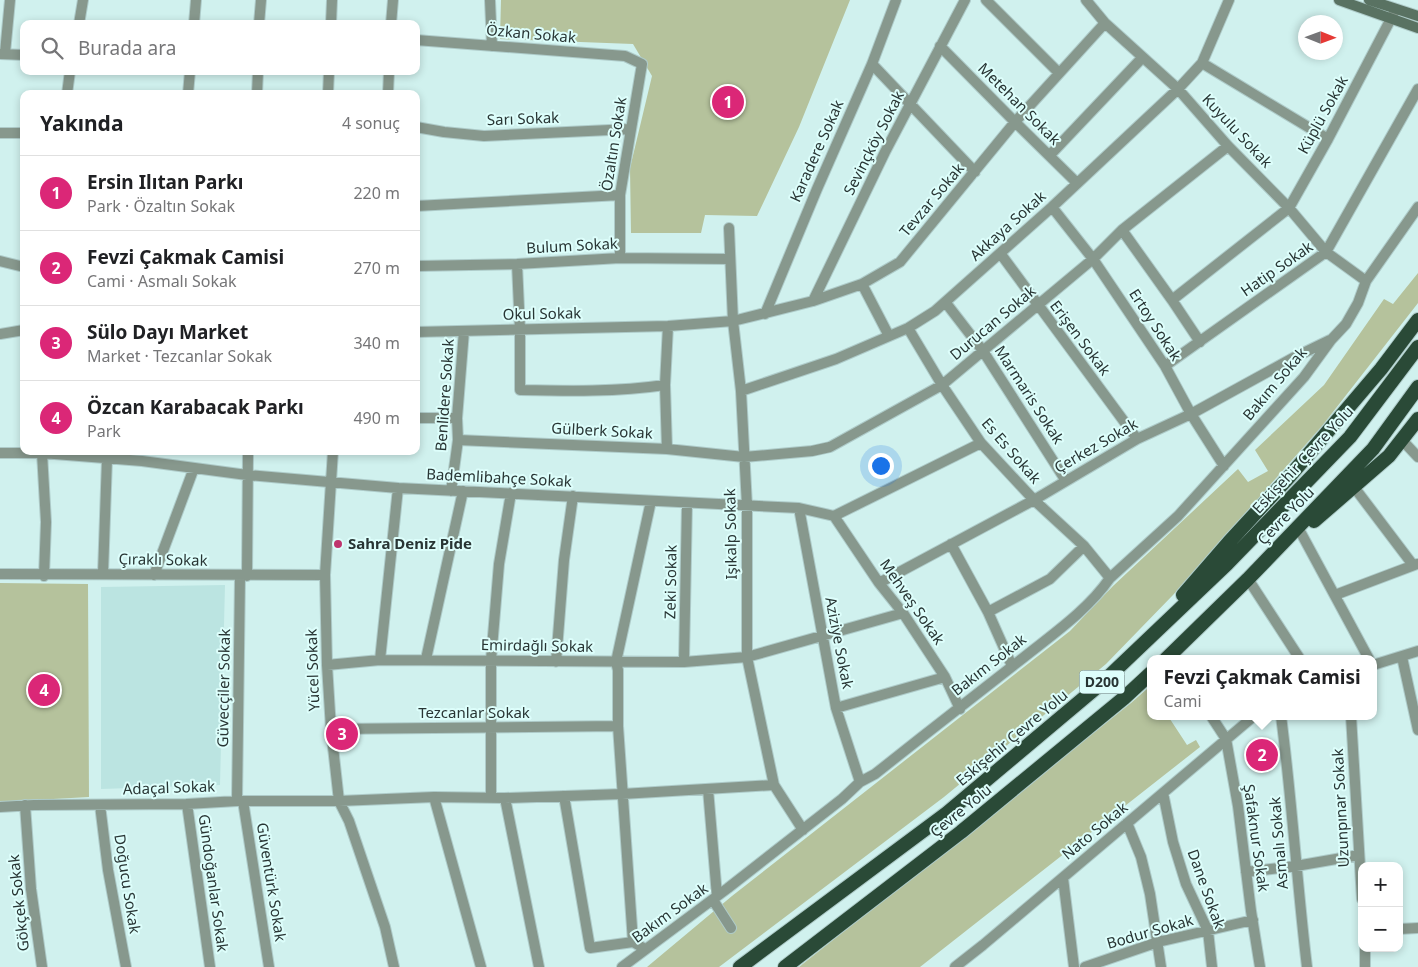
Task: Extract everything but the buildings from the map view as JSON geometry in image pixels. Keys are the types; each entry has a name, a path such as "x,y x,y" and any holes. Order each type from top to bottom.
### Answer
{"highway":[{"path":"1165,623 1180,599 1228,542 1289,478 1381,368 1418,320"},
{"name":"Eskişehir Çevre Yolu","path":"740,967 947,813 1103,682 1227,564 1350,437 1418,348"},
{"name":"Çevre Yolu","path":"1173,655 1373,449 1418,386"},
{"path":"1248,579 1389,456 1418,419"},
{"name":"Çevre Yolu","path":"785,967 961,832 1124,698 1147,677"}],"main road":[{"path":"1339,0 1377,14 1418,16"},
{"path":"1374,1 1418,28"}],"street":[{"path":"10,0 2,53 20,55"},
{"path":"79,20 83,0"},
{"path":"194,20 196,0"},
{"path":"259,20 261,0"},
{"path":"331,20 332,0"},
{"path":"391,20 393,0"},
{"path":"490,0 492,46"},
{"name":"Karadere Sokak","path":"765,314 872,64 896,0"},
{"name":"Sevinçköy Sokak","path":"813,301 885,152 965,0"},
{"path":"986,0 1059,73"},
{"name":"Kuyulu Sokak","path":"1086,0 1105,23 1178,89 1228,146 1289,208 1326,252 1366,281"},
{"name":"Akkaya Sokak","path":"741,391 836,359 908,328 935,311 1052,207 1178,89 1202,63 1229,0"},
{"path":"1374,1 1377,14"},
{"name":"Küplü Sokak","path":"1289,208 1394,14"},
{"name":"Tevzar Sokak","path":"733,321 813,301 862,284 900,262 1014,122 1105,23"},
{"name":"Özkan Sokak","path":"420,40 625,56 642,64"},
{"name":"Metehan Sokak","path":"940,46 1077,183"},
{"path":"1050,155 1142,58"},
{"path":"1202,63 1328,139"},
{"name":"Özaltın Sokak","path":"620,258 620,196 642,64"},
{"path":"872,64 975,172"},
{"path":"68,90 69,75"},
{"path":"188,90 190,75"},
{"path":"258,75 258,90"},
{"path":"328,90 329,75"},
{"path":"388,90 389,75"},
{"name":"Hatip Sokak","path":"1165,366 1326,252 1418,89"},
{"name":"Sarı Sokak","path":"420,128 484,136 631,130"},
{"path":"0,133 20,133"},
{"name":"Durucan Sokak","path":"744,457 812,451 830,447 942,386 1093,259 1122,230 1228,146"},
{"path":"420,206 620,196"},
{"name":"Ertoy Sokak","path":"1052,207 1093,259 1165,366 1191,414 1224,466"},
{"name":"Bakım Sokak","path":"622,967 803,830 860,782 875,774 960,709 1071,620 1110,578 1178,516 1304,377 1331,340 1346,324 1358,303 1366,281 1418,207"},
{"path":"1172,300 1289,208"},
{"name":"Işıkalp Sokak","path":"728,228 733,321 741,391 747,506 748,657 774,785 803,830"},
{"path":"1122,230 1200,342"},
{"name":"Erişen Sokak","path":"1000,253 1137,439"},
{"name":"Bulum Sokak","path":"420,266 517,264 620,258 730,259"},
{"path":"0,261 20,266"},
{"path":"517,264 520,390 598,391 666,386"},
{"path":"862,284 889,336"},
{"name":"Marmaris Sokak","path":"946,302 983,351 1066,481"},
{"name":"Okul Sokak","path":"420,332 668,326 733,321"},
{"path":"667,449 666,386 668,326"},
{"name":"Es Es Sokak","path":"908,328 942,386 981,443 1034,500 1084,546 1110,578"},
{"path":"0,334 20,331"},
{"name":"Benlidere Sokak","path":"451,491 458,440 457,418 464,331"},
{"name":"Çerkez Sokak","path":"879,583 1034,500 1137,439 1191,414 1293,358 1331,340"},
{"path":"420,418 457,418"},
{"name":"Gülberk Sokak","path":"458,440 667,449 744,457"},
{"path":"1402,440 1418,457"},
{"path":"834,516 981,443"},
{"name":"Bademlibahçe Sokak","path":"0,453 20,453"},
{"path":"42,455 46,522 44,576"},
{"name":"Bademlibahçe Sokak","path":"85,455 107,459 143,456 194,468 247,475 398,488 798,508 834,516"},
{"name":"Güvecçiler Sokak","path":"240,801 248,455"},
{"name":"Yücel Sokak","path":"334,455 325,575 327,665 331,729 339,801 349,821 386,927 394,967"},
{"path":"103,574 107,459"},
{"path":"154,576 194,468"},
{"path":"1335,595 1415,565 1354,487"},
{"path":"380,660 398,488"},
{"path":"426,659 462,491"},
{"path":"491,798 491,660 499,564 511,493"},
{"path":"556,662 564,560 573,496"},
{"path":"633,942 622,794 618,726 618,670 616,662 651,501"},
{"name":"Zeki Sokak","path":"684,662 687,503"},
{"name":"Aziziye Sokak","path":"798,508 836,708 860,782"},
{"name":"Mehveş Sokak","path":"834,516 879,583 903,612 945,677 960,709"},
{"path":"1301,533 1367,655"},
{"path":"951,544 988,612 1012,666"},
{"path":"988,612 1050,579 1084,546"},
{"name":"Çıraklı Sokak","path":"0,574 44,576 103,574 154,576 325,575"},
{"path":"1248,579 1297,655"},
{"name":"Emirdağlı Sokak","path":"327,665 380,660 426,659 684,662 748,657 903,612"},
{"path":"1377,664 1418,651"},
{"path":"1402,657 1418,730"},
{"path":"836,708 945,677"},
{"name":"Şafaknur Sokak","path":"1214,720 1226,739 1238,806 1260,967"},
{"name":"Nato Sokak","path":"955,967 1249,720"},
{"name":"Asmalı Sokak","path":"1282,720 1307,967"},
{"name":"Uzunpınar Sokak","path":"1351,720 1359,862"},
{"name":"Tezcanlar Sokak","path":"331,729 490,729 618,726"},
{"name":"Adaçal Sokak","path":"0,807 25,805 186,804 240,801 339,801 434,797 505,798 622,794 774,785"},
{"path":"708,789 715,898 732,928"},
{"name":"Dane Sokak","path":"1163,793 1186,884 1208,931 1212,967"},
{"path":"564,796 590,948 633,942 645,949"},
{"path":"434,797 478,966"},
{"path":"505,798 539,967"},
{"name":"Güventürk Sokak","path":"240,801 269,967"},
{"name":"Gündoğanlar Sokak","path":"186,804 210,967"},
{"name":"Gökçek Sokak","path":"25,805 31,889 42,967"},
{"name":"Doğucu Sokak","path":"100,805 108,870 126,967"},
{"path":"1127,823 1148,884 1161,967"},
{"path":"1246,872 1296,866 1359,855"},
{"path":"1063,878 1074,967"},
{"name":"Bodur Sokak","path":"1085,967 1158,942 1253,920"},
{"path":"1403,929 1418,929"},
{"path":"1365,952 1365,967"}],"shaded area":[{"path":"225,585 220,785 101,789 101,587"}],"green space":[{"path":"501,0 850,0 799,127 757,216 705,215 701,233 631,233 630,168 652,76 633,44 500,39"},
{"path":"1418,273 1418,303 1322,426 1173,595 1106,664 944,797 719,967 647,967 732,896 1070,631 1113,586 1238,469 1248,482 1268,471 1255,450 1324,385 1384,299 1393,304"},
{"path":"0,583 88,584 89,797 0,802"},
{"path":"1147,689 1147,720 1171,720 1187,745 1196,740 1200,747 920,967 799,967"}],"place":[{"name":"Ersin Ilıtan Parkı","path":"728,102"},
{"name":"Sahra Deniz Pide","path":"338,544"},
{"name":"Özcan Karabacak Parkı","path":"44,690"},
{"name":"Sülo Dayı Market","path":"342,734"},
{"name":"Fevzi Çakmak Camisi","path":"1262,755"}]}
